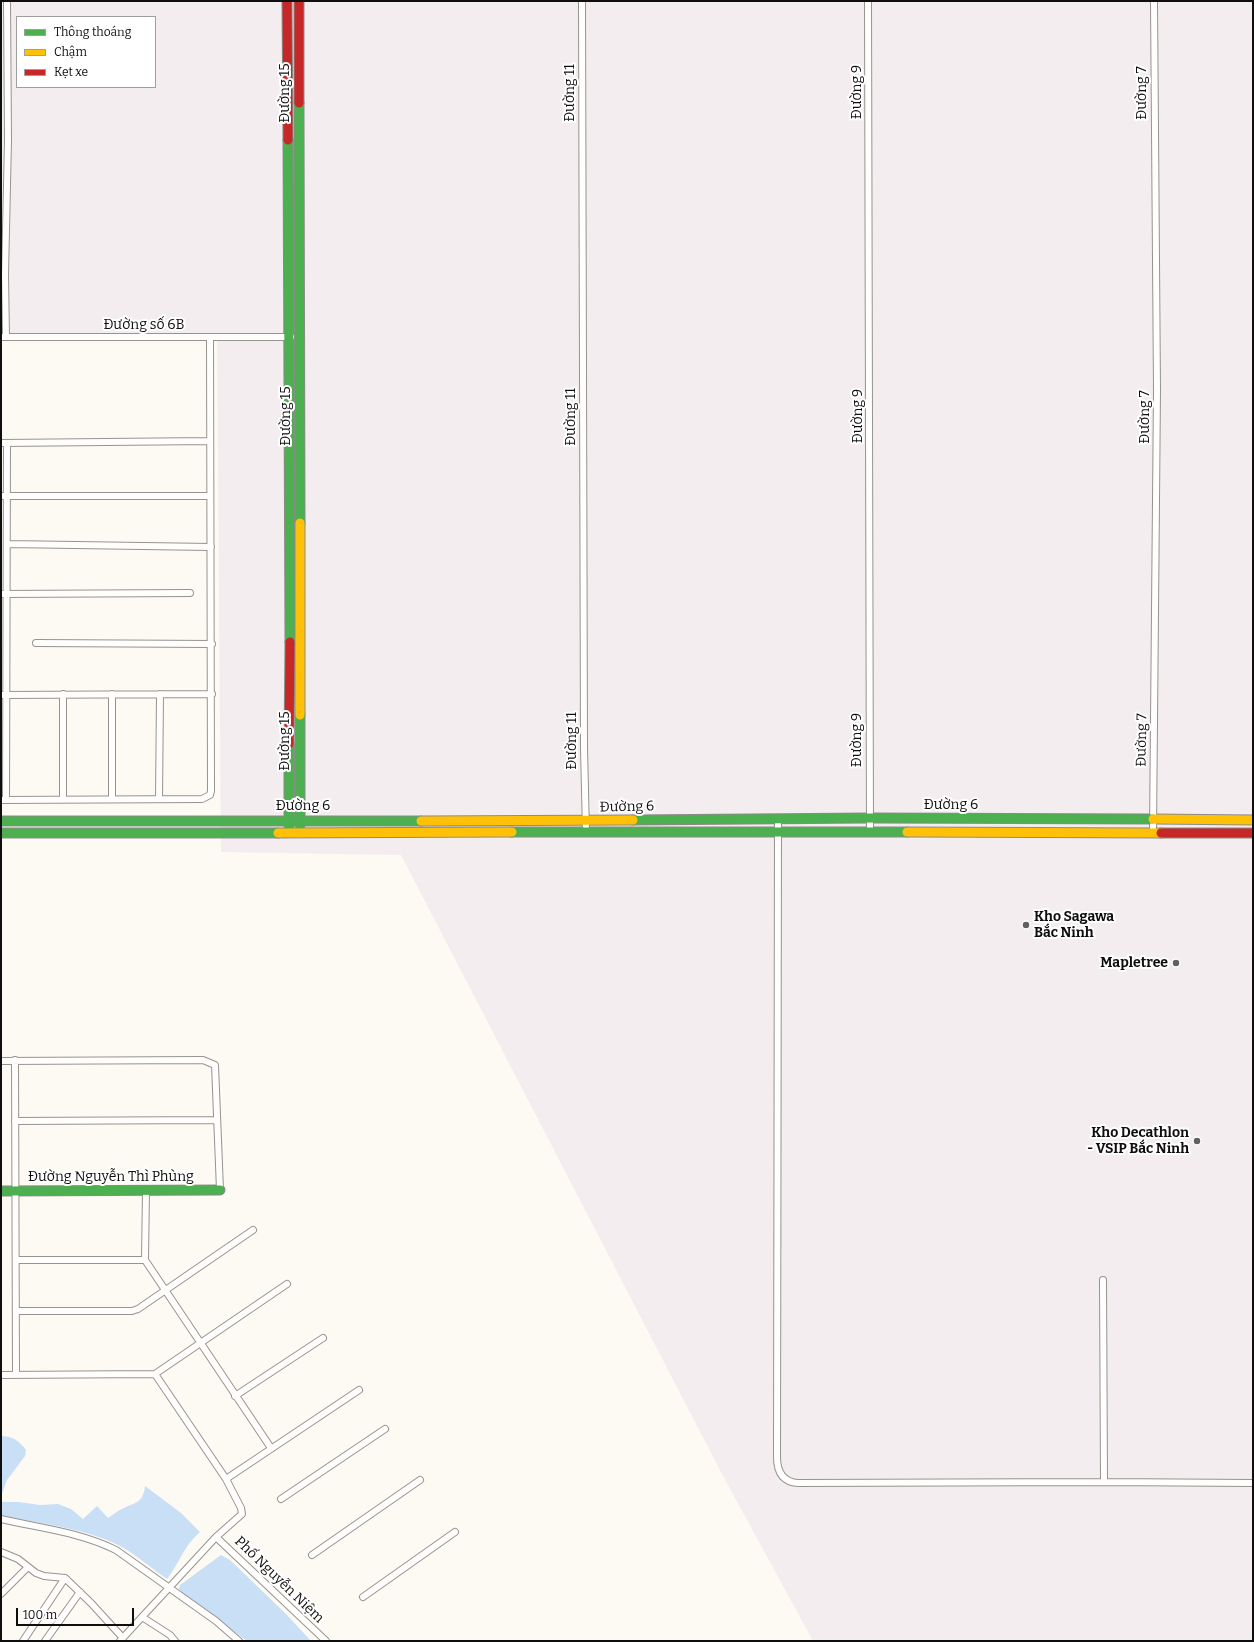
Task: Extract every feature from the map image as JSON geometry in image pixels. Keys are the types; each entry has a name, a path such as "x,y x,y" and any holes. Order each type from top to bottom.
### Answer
{"main road":[{"name":"Đường 15","path":"287,1 288,337 294,657 300,832"},
{"name":"Đường 15","path":"289,832 300,337 299,1"},
{"name":"Đường 6","path":"1,821 300,820 586,822 869,818 1253,820"},
{"name":"Đường 6","path":"1,833 1253,833"},
{"name":"Đường Nguyễn Thì Phùng","path":"1,1191 220,1190"}],"street":[{"path":"3,337 8,140 7,1"},
{"name":"Đường 11","path":"582,1 584,748 586,832"},
{"name":"Đường 9","path":"868,1 870,832"},
{"name":"Đường 7","path":"1153,832 1157,414 1154,1"},
{"name":"Đường số 6B","path":"3,337 300,337"},
{"path":"210,337 212,790 210,796 202,799 112,798 4,800 4,594 7,544 4,496 4,443 210,441"},
{"path":"4,496 210,496"},
{"path":"7,544 211,547"},
{"path":"4,594 190,593"},
{"path":"36,643 212,644"},
{"path":"63,694 63,799"},
{"path":"112,694 112,798"},
{"path":"159,799 160,694"},
{"path":"4,695 212,694"},
{"path":"778,819 776,1457 777,1467 780,1473 786,1480 798,1483 1253,1482"},
{"path":"1,1060 203,1060 215,1065 220,1190"},
{"path":"15,1060 16,1375"},
{"path":"15,1122 217,1120"},
{"path":"146,1190 145,1260 271,1448"},
{"path":"16,1311 138,1309 252,1230"},
{"path":"16,1260 145,1260"},
{"path":"1103,1280 1104,1482"},
{"path":"1,1375 155,1374 287,1284"},
{"path":"235,1396 323,1338"},
{"path":"1,1552 18,1559 28,1567 44,1576 65,1578 80,1592 122,1639 216,1537 242,1514 241,1508 226,1479 155,1374"},
{"path":"226,1479 359,1390"},
{"path":"281,1499 385,1429"},
{"path":"312,1554 420,1480"},
{"path":"1,1519 68,1532 100,1542 116,1550 216,1621 237,1640"},
{"path":"363,1597 455,1532"},
{"name":"Phố Nguyễn Niệm","path":"216,1537 326,1641"},
{"path":"1,1594 28,1567"},
{"path":"23,1641 65,1578"},
{"path":"45,1641 80,1592"},
{"path":"142,1617 170,1635 175,1641"},
{"path":"165,1641 170,1635"}],"shaded area":[{"path":"1,1 1253,1 1253,1641 813,1641 723,1476 401,855 221,852 217,335 1,335"}],"water":[{"path":"1,1436 9,1437 15,1440 26,1450 25,1456 7,1480 1,1496"},
{"path":"145,1486 181,1513 200,1532 194,1537 167,1579 139,1558 108,1540 63,1527 1,1515 1,1502 19,1502 40,1505 58,1504 71,1509 83,1519 97,1506 108,1518 118,1511 138,1502 144,1492"},
{"path":"221,1555 230,1560 286,1614 311,1641 247,1641 181,1592 179,1589 180,1585"}],"traffic: fast":[{"path":"299,103 300,523"},
{"path":"288,140 290,642"},
{"path":"300,715 300,825"},
{"path":"289,744 289,826"},
{"path":"633,820 869,818 1153,819"},
{"path":"1,821 421,821"},
{"path":"512,832 907,832"},
{"path":"1,833 278,833"},
{"path":"1,1191 220,1190"}],"traffic: slow":[{"path":"300,523 300,715"},
{"path":"1153,819 1253,820"},
{"path":"421,821 633,820"},
{"path":"278,833 512,832"},
{"path":"907,832 1161,833"}],"traffic: jam":[{"path":"287,1 288,140"},
{"path":"299,1 299,103"},
{"path":"289,744 290,642"},
{"path":"1161,833 1253,833"}],"place":[{"name":"Kho Sagawa Bắc Ninh","path":"1026,925"},
{"name":"Mapletree","path":"1176,963"},
{"name":"Kho Decathlon - VSIP Bắc Ninh","path":"1197,1141"}]}
